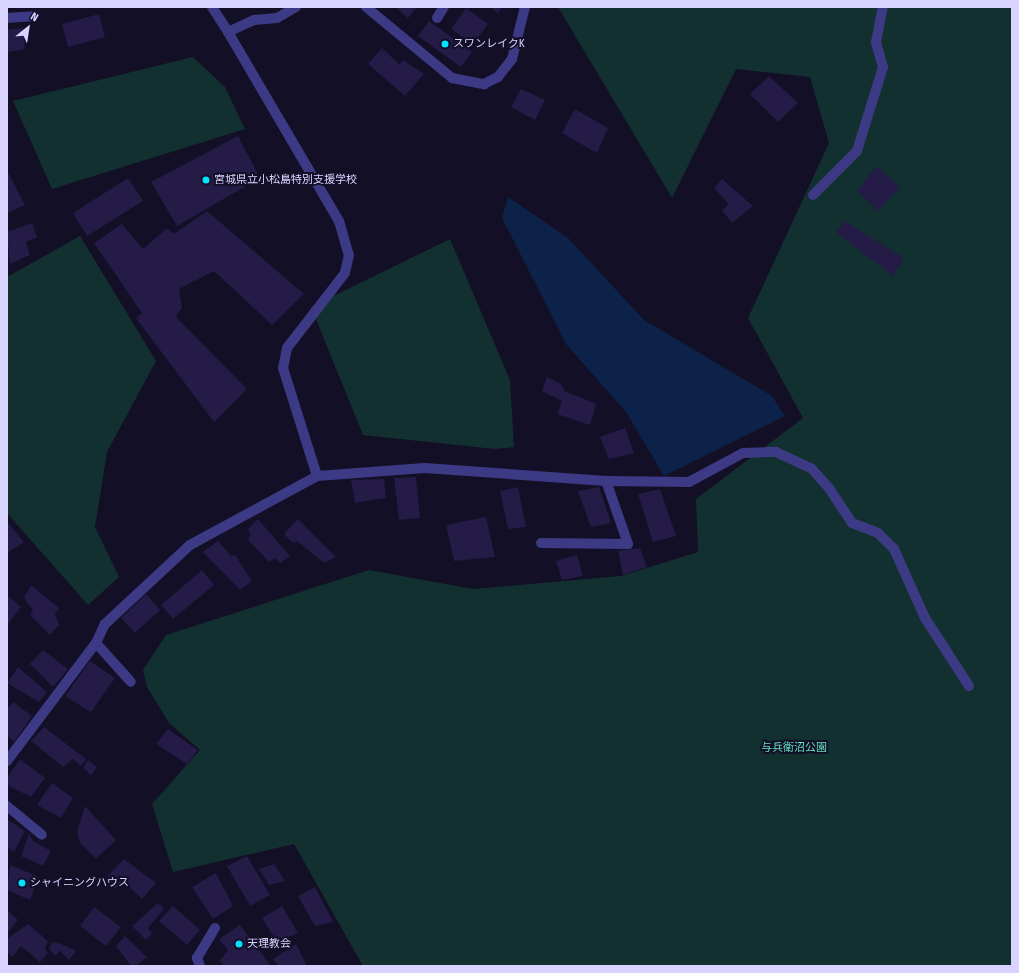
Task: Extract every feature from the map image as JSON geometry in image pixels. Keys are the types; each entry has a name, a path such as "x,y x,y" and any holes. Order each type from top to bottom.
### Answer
{"street":[{"path":"212,7 339,221 349,255 345,273 286,348 283,368 316,476"},
{"path":"228,32 254,20 277,18 296,7"},
{"path":"366,7 452,78 484,84 498,77 512,59 525,7"},
{"path":"437,18 444,7"},
{"path":"813,195 857,151 883,67 876,42 883,7"},
{"path":"7,18 34,16"},
{"path":"7,761 96,644 105,624 190,545 316,476 425,468 606,481 689,482 743,453 776,452 810,468 829,488 852,523 878,533 894,549 926,618 969,686"},
{"path":"541,543 628,544 606,481"},
{"path":"96,644 131,682"},
{"path":"7,806 42,835"},
{"path":"200,966 197,958 215,928"}],"green space":[{"name":"与兵衛沼公園","path":"558,7 1012,7 1012,966 363,966 294,844 173,872 152,804 200,750 169,723 147,687 143,670 166,635 369,570 473,589 621,576 698,552 696,499 803,418 748,318 829,143 810,77 736,69 672,198"},
{"path":"193,57 225,87 245,129 52,189 13,101"},
{"path":"80,236 156,361 107,452 95,527 119,577 88,605 7,513 7,277"},
{"path":"450,239 510,380 514,447 495,449 363,435 311,307"}],"water":[{"path":"508,197 568,238 644,320 772,396 785,416 664,476 626,412 566,344 502,218"}],"building":[{"path":"395,7 417,7 408,18"},
{"path":"490,7 502,7 498,13"},
{"path":"466,8 488,24 473,45 451,29"},
{"path":"99,14 105,37 68,47 62,24"},
{"name":"スワンレイクK","path":"429,21 472,52 461,67 418,36"},
{"path":"23,28 25,49 7,52 7,30"},
{"path":"382,48 400,65 403,60 424,74 405,96 368,64"},
{"path":"769,76 798,103 778,122 750,94"},
{"path":"521,89 545,100 535,120 511,107"},
{"path":"575,109 608,128 597,153 562,133"},
{"name":"宮城県立小松島特別支援学校","path":"238,136 260,178 177,226 151,182"},
{"path":"876,166 900,187 878,211 857,191"},
{"path":"7,170 25,205 7,213"},
{"path":"128,178 143,201 87,236 73,213"},
{"path":"722,179 753,206 732,223 722,210 729,204 714,188"},
{"path":"207,211 304,294 272,325 214,271 179,289 182,307 176,317 247,389 214,422 136,318 142,313 94,243 122,224 143,249 167,228 174,234"},
{"path":"845,221 904,258 893,276 836,232"},
{"path":"32,223 37,237 26,242 30,255 10,264 7,232"},
{"path":"547,377 561,384 565,391 596,404 590,425 557,414 562,401 542,391"},
{"path":"625,428 634,453 609,459 600,437"},
{"path":"416,477 420,518 399,520 394,478"},
{"path":"384,479 386,498 355,503 351,480"},
{"path":"518,487 526,527 508,529 500,491"},
{"path":"599,487 611,523 591,527 578,491"},
{"path":"660,489 676,536 653,542 638,494"},
{"path":"486,517 495,557 454,561 446,525"},
{"path":"258,519 290,556 280,563 275,558 269,562 248,540 251,535 248,529"},
{"path":"298,519 336,557 324,563 297,541 293,543 284,534"},
{"path":"7,522 24,542 7,553"},
{"path":"218,541 231,556 235,555 252,581 240,590 203,552"},
{"path":"640,548 647,567 623,575 618,551"},
{"path":"577,555 583,576 562,580 556,561"},
{"path":"202,570 214,585 173,619 161,605"},
{"path":"31,585 59,608 55,614 59,625 50,635 30,615 33,610 24,598"},
{"path":"146,594 160,610 135,633 121,618"},
{"path":"7,595 21,607 8,624 7,623"},
{"path":"43,650 68,669 53,687 30,664"},
{"path":"90,661 115,678 91,712 65,696"},
{"path":"18,667 47,692 39,702 7,683"},
{"path":"13,702 32,716 14,742 7,735 7,709"},
{"path":"44,727 86,759 81,766 73,759 63,767 31,741"},
{"path":"168,729 198,750 187,764 156,744"},
{"path":"20,759 45,778 31,797 9,786 7,778"},
{"path":"88,760 97,767 91,775 83,768"},
{"path":"52,783 73,798 61,818 37,805"},
{"path":"85,806 116,840 96,859 80,843 77,832"},
{"path":"7,819 25,831 14,852 7,847"},
{"path":"29,833 33,841 51,851 43,866 21,856"},
{"path":"247,856 270,895 250,906 227,866"},
{"path":"124,859 156,883 142,899 124,882 115,889 104,880"},
{"path":"274,864 285,881 269,885 259,869"},
{"name":"シャイニングハウス","path":"10,865 39,877 30,900 7,890"},
{"path":"216,873 233,906 213,919 192,887"},
{"path":"315,887 333,922 315,926 298,896"},
{"path":"158,903 164,909 148,928 152,934 146,940 132,926"},
{"path":"173,906 200,930 187,945 159,921"},
{"path":"282,906 298,933 277,942 262,918"},
{"path":"94,907 121,927 106,946 80,926"},
{"path":"7,910 18,920 7,933"},
{"path":"28,924 48,941 45,949 48,953 40,962 21,946 12,957 7,952 7,939"},
{"name":"天理教会","path":"240,925 271,966 224,966 220,961 228,950 219,939"},
{"path":"125,936 147,957 136,966 131,966 116,946"},
{"path":"52,942 61,944 76,951 69,960 60,951 55,956 49,949"},
{"path":"296,944 307,966 278,966 273,959"}],"place":[{"name":"スワンレイクK","path":"445,44"},
{"name":"宮城県立小松島特別支援学校","path":"206,180"},
{"name":"シャイニングハウス","path":"22,883"},
{"name":"天理教会","path":"239,944"}]}
